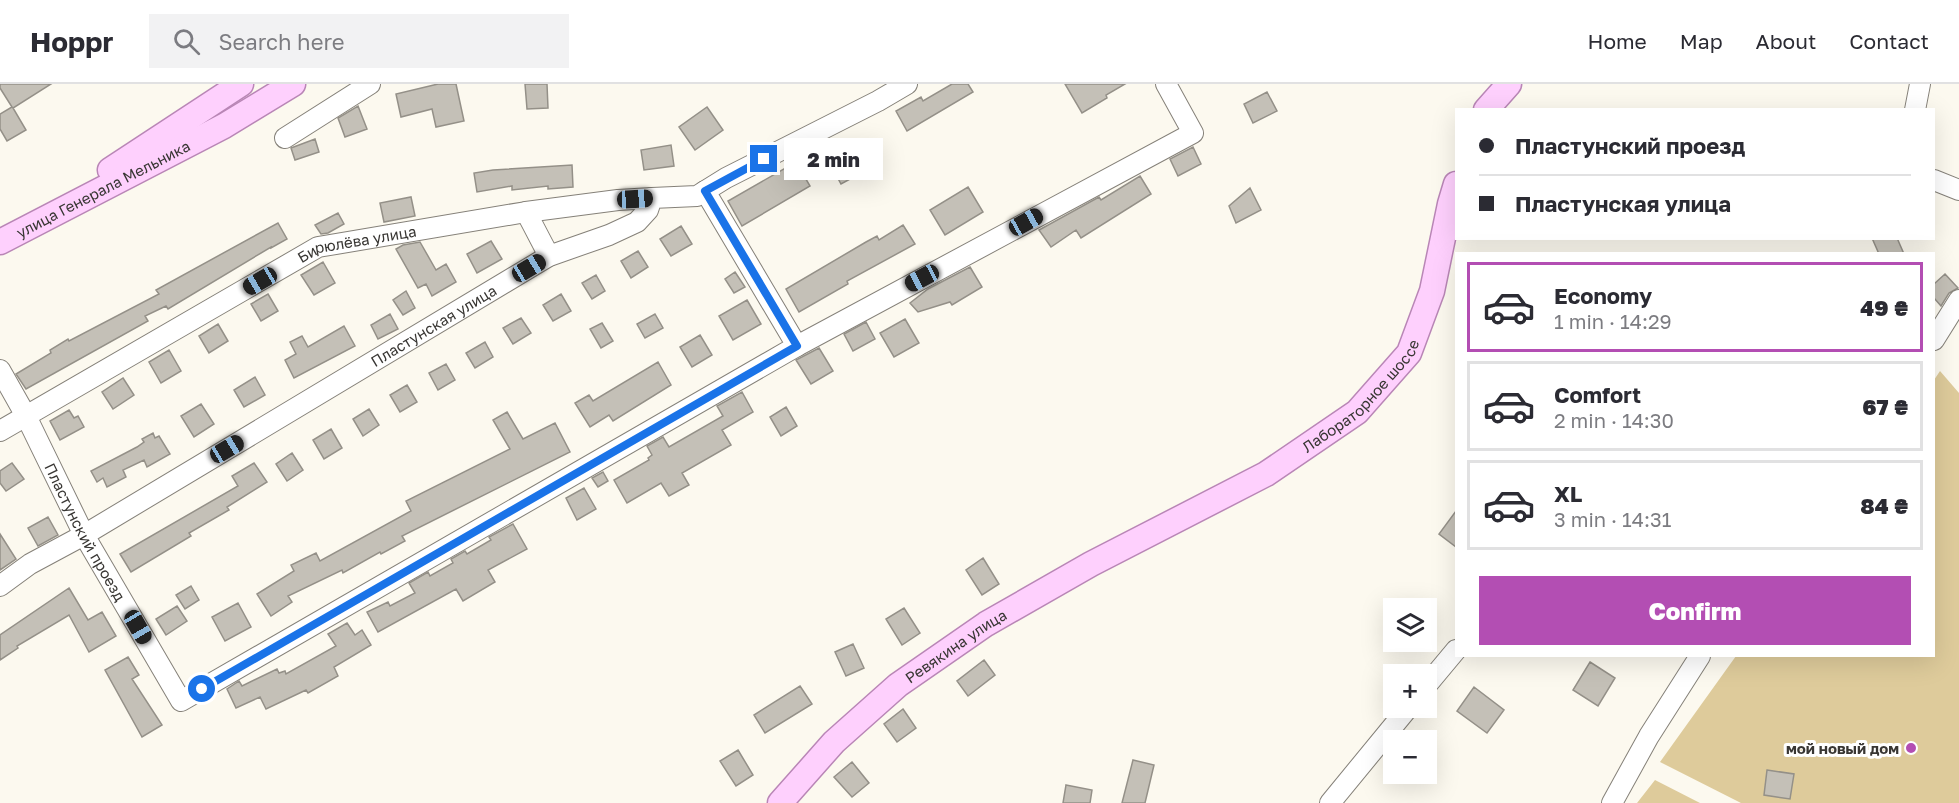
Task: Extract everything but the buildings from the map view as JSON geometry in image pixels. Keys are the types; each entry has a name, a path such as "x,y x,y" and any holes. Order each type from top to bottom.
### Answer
{"main road":[{"name":"улица Генерала Мельника","path":"9,237 241,84"},
{"name":"улица Генерала Мельника","path":"9,237 224,126 293,84"},
{"path":"1488,108 1509,84"},
{"name":"Лабораторное шоссе","path":"1161,530 1266,474 1357,412 1409,353 1432,291 1455,187"},
{"name":"Ревякина улица","path":"780,803 834,742 898,685 987,624 1091,564 1161,530"}],"street":[{"path":"285,138 370,84"},
{"path":"652,198 697,196 726,178 907,84"},
{"path":"705,191 797,346 1193,133 1166,84"},
{"path":"1915,108 1920,84"},
{"path":"1935,180 1959,190"},
{"name":"Бирюлёва улица","path":"0,431 318,247 526,212 652,198"},
{"name":"Пластунская улица","path":"0,586 30,564 84,535 549,256 609,235 637,222 648,210 652,198"},
{"path":"526,212 549,256"},
{"path":"1935,338 1959,300"},
{"name":"Пластунский проезд","path":"0,370 26,416 84,535 181,701 797,346"},
{"path":"1437,673 1455,651"},
{"path":"1612,803 1649,736 1699,657"},
{"path":"1330,803 1400,718"}],"shaded area":[{"path":"1940,371 1959,393 1959,803 1741,803 1660,762 1735,657 1935,657 1935,378"},
{"path":"1655,780 1700,803 1637,803"}],"place":[{"name":"мой новый дом","path":"1911,748"}],"route":[{"path":"202,689 797,346 705,191 764,159"}]}
